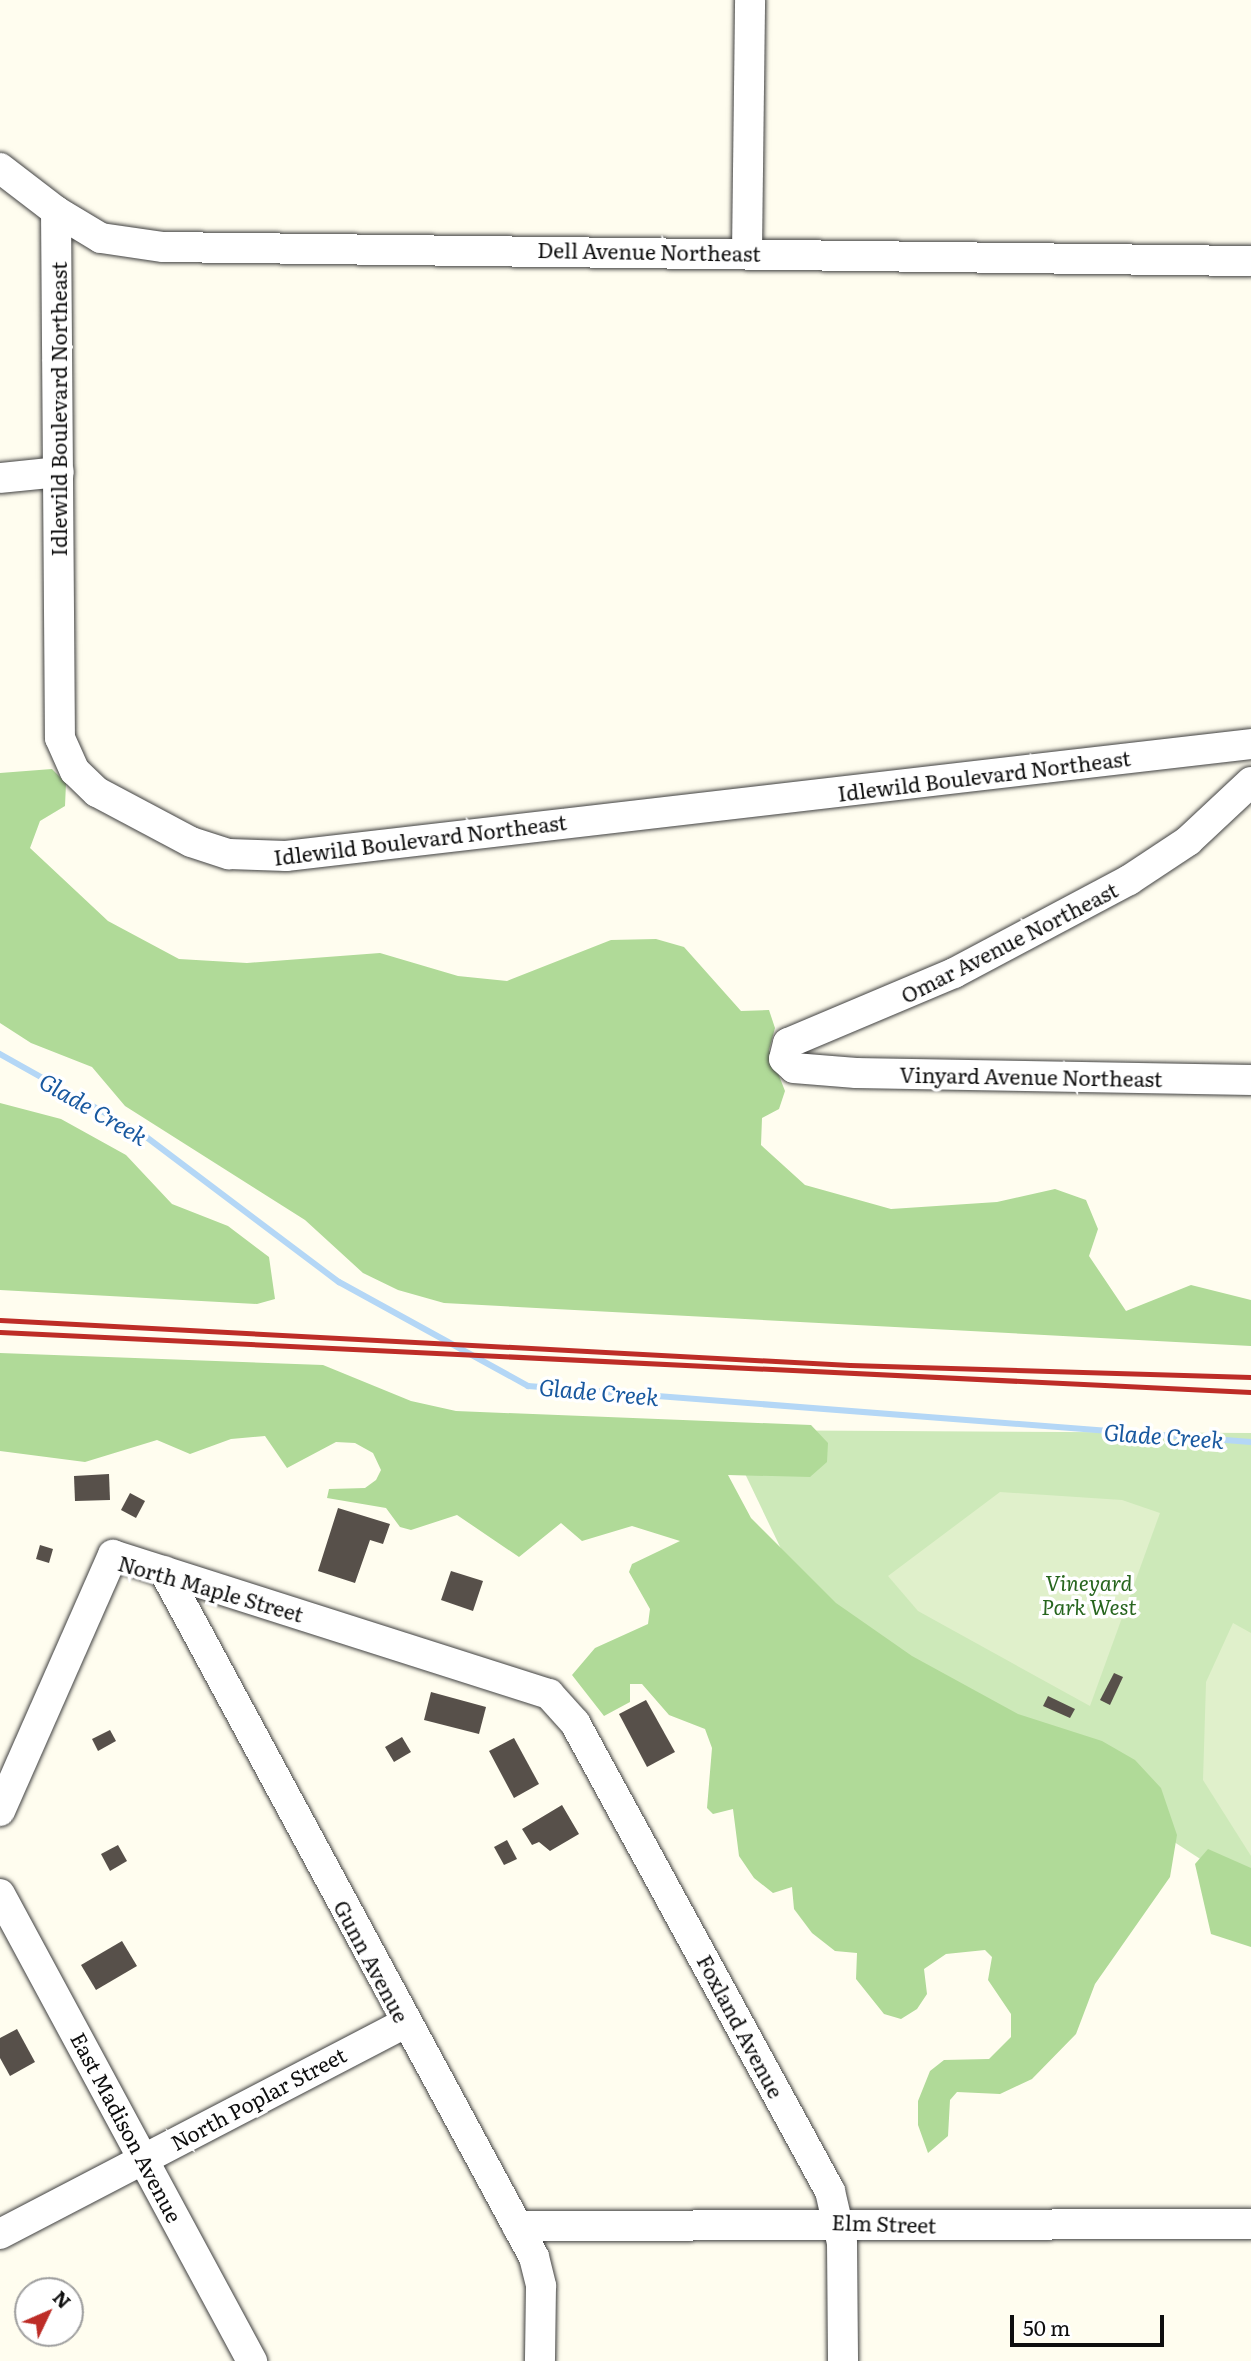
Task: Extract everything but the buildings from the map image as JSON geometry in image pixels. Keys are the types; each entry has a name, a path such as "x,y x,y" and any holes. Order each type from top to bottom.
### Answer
{"street":[{"path":"747,252 750,0"},
{"path":"0,168 56,211"},
{"name":"Dell Avenue Northeast","path":"56,211 101,238 151,246 747,252 1251,261"},
{"name":"Idlewild Boulevard Northeast","path":"56,211 59,472 57,670 65,756 97,792 128,812 229,854 349,850 1251,744"},
{"path":"0,478 59,472"},
{"name":"Omar Avenue Northeast","path":"812,1069 787,1065 788,1043 954,973 1129,880 1180,846 1251,782"},
{"name":"Vinyard Avenue Northeast","path":"812,1069 1251,1080"},
{"name":"North Maple Street","path":"0,1811 113,1555 534,1685 567,1711"},
{"name":"Gunn Avenue","path":"164,1571 517,2226 540,2277 540,2361"},
{"name":"Foxland Avenue","path":"567,1711 830,2191 840,2222 842,2361"},
{"name":"East Madison Avenue","path":"0,1894 145,2158 252,2361"},
{"name":"North Poplar Street","path":"0,2234 406,2023"},
{"name":"Elm Street","path":"517,2226 840,2222 1055,2228 1251,2224"}],"green space":[{"path":"52,769 66,783 65,806 40,821 30,848 108,921 179,959 247,963 380,953 458,976 507,981 611,940 656,939 684,947 741,1011 769,1010 775,1028 769,1050 785,1091 779,1109 762,1118 761,1145 805,1185 891,1209 997,1202 1055,1189 1086,1200 1098,1229 1089,1256 1126,1311 1191,1285 1251,1300 1251,1346 444,1303 398,1290 363,1273 305,1220 125,1106 92,1067 31,1043 0,1023 0,773"},
{"path":"0,1103 61,1119 126,1155 172,1204 228,1226 269,1257 275,1299 257,1304 0,1290"},
{"path":"0,1353 323,1365 411,1401 456,1411 811,1425 828,1443 827,1462 810,1477 728,1475 751,1518 836,1603 912,1656 1018,1714 1102,1741 1135,1760 1161,1788 1177,1835 1170,1877 1095,1984 1076,2034 1032,2079 1000,2094 957,2092 950,2100 948,2136 928,2153 918,2125 918,2101 930,2071 944,2060 989,2059 1011,2037 1011,2014 988,1980 992,1957 985,1950 946,1954 924,1969 927,1994 917,2009 901,2019 884,2014 856,1979 857,1953 835,1951 812,1933 794,1909 792,1887 773,1893 754,1878 739,1856 733,1809 713,1814 707,1808 712,1748 705,1729 669,1715 642,1684 630,1684 630,1702 604,1716 572,1675 595,1648 648,1624 650,1609 629,1572 632,1564 680,1541 632,1526 582,1541 561,1523 519,1557 457,1515 411,1530 400,1527 386,1508 327,1498 329,1489 365,1488 376,1480 381,1470 373,1453 355,1443 336,1442 287,1468 265,1436 231,1439 190,1454 157,1440 85,1462 0,1451"},
{"name":"Vineyard Park West","path":"724,1430 1251,1433 1251,1892 807,1603"},
{"path":"1000,1492 1122,1500 1160,1513 1090,1706 918,1611 888,1576"},
{"path":"1233,1623 1251,1633 1251,1856 1203,1780 1206,1682"},
{"path":"1208,1849 1251,1868 1251,1947 1211,1934 1195,1864"}],"waterway":[{"name":"Glade Creek","path":"0,1054 141,1133 339,1282 528,1386 1251,1442"}],"railway":[{"path":"0,1320 850,1365 1251,1377"},
{"path":"0,1332 1251,1392"}]}
